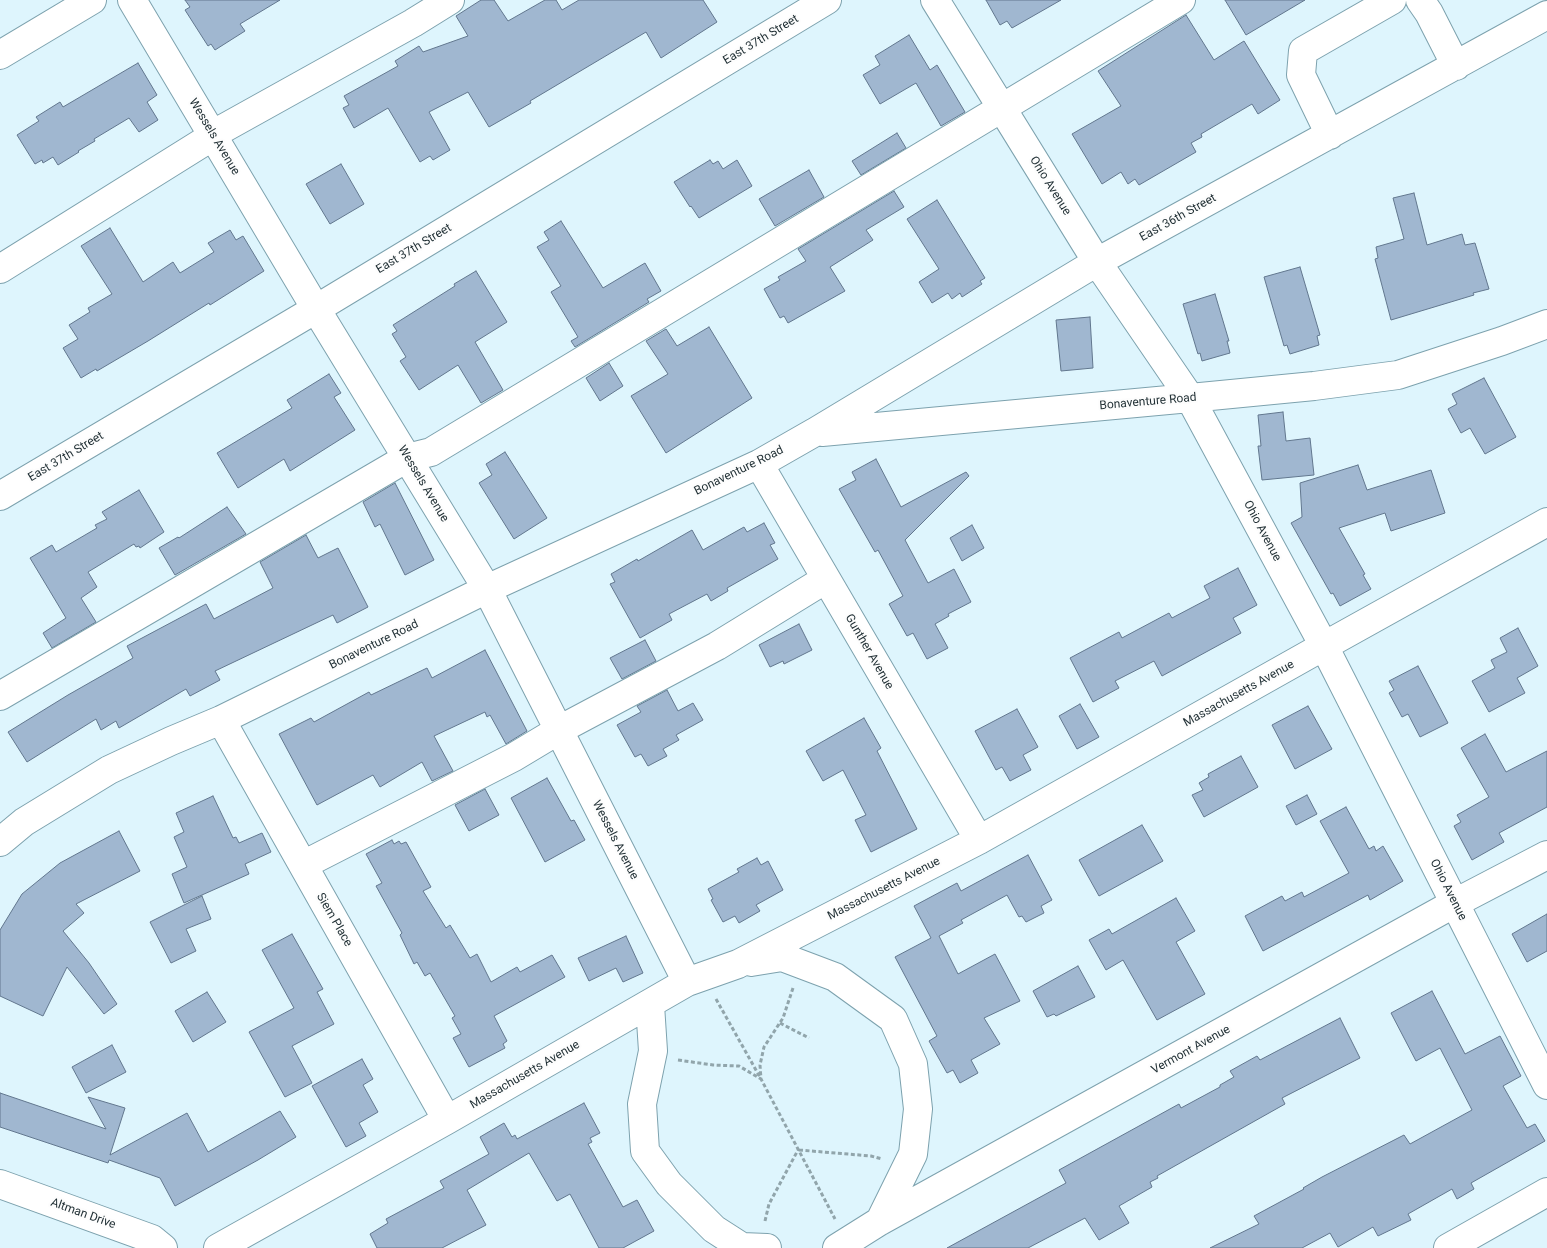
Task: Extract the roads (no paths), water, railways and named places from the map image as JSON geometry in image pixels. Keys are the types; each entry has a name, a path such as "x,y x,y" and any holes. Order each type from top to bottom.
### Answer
{"street":[{"path":"0,55 92,0"},
{"name":"Wessels Avenue","path":"132,0 316,309 487,589 559,730 695,979"},
{"path":"0,269 217,132 413,23 450,0"},
{"name":"East 37th Street","path":"0,496 316,309 827,0"},
{"name":"Ohio Avenue","path":"935,0 1097,262 1190,398 1324,646 1547,1086"},
{"path":"0,696 407,458 431,452 1181,0"},
{"path":"1330,135 1301,75 1303,51 1392,0"},
{"path":"1420,0 1429,13 1456,66"},
{"name":"East 36th Street","path":"815,432 1097,262 1547,15"},
{"name":"Bonaventure Road","path":"0,842 24,822 109,770 221,720 487,589 759,464 815,432 1314,386 1398,375 1502,341 1547,324"},
{"name":"Gunther Avenue","path":"759,464 979,840"},
{"name":"Massachusetts Avenue","path":"218,1248 695,979 738,964 979,840 1547,522"},
{"path":"303,865 514,757 559,730 717,646 826,579"},
{"name":"Siem Place","path":"221,720 447,1120"},
{"name":"Vermont Avenue","path":"842,1245 880,1221 1455,903 1547,855"},
{"path":"738,964 782,957 835,977 892,1019 913,1064 918,1109 913,1154 880,1221"},
{"path":"650,1005 653,1051 642,1104 645,1152 669,1184 714,1229 742,1247 766,1248"},
{"name":"Altman Drive","path":"0,1184 152,1240 163,1248"},
{"path":"1448,1248 1547,1192"}]}
